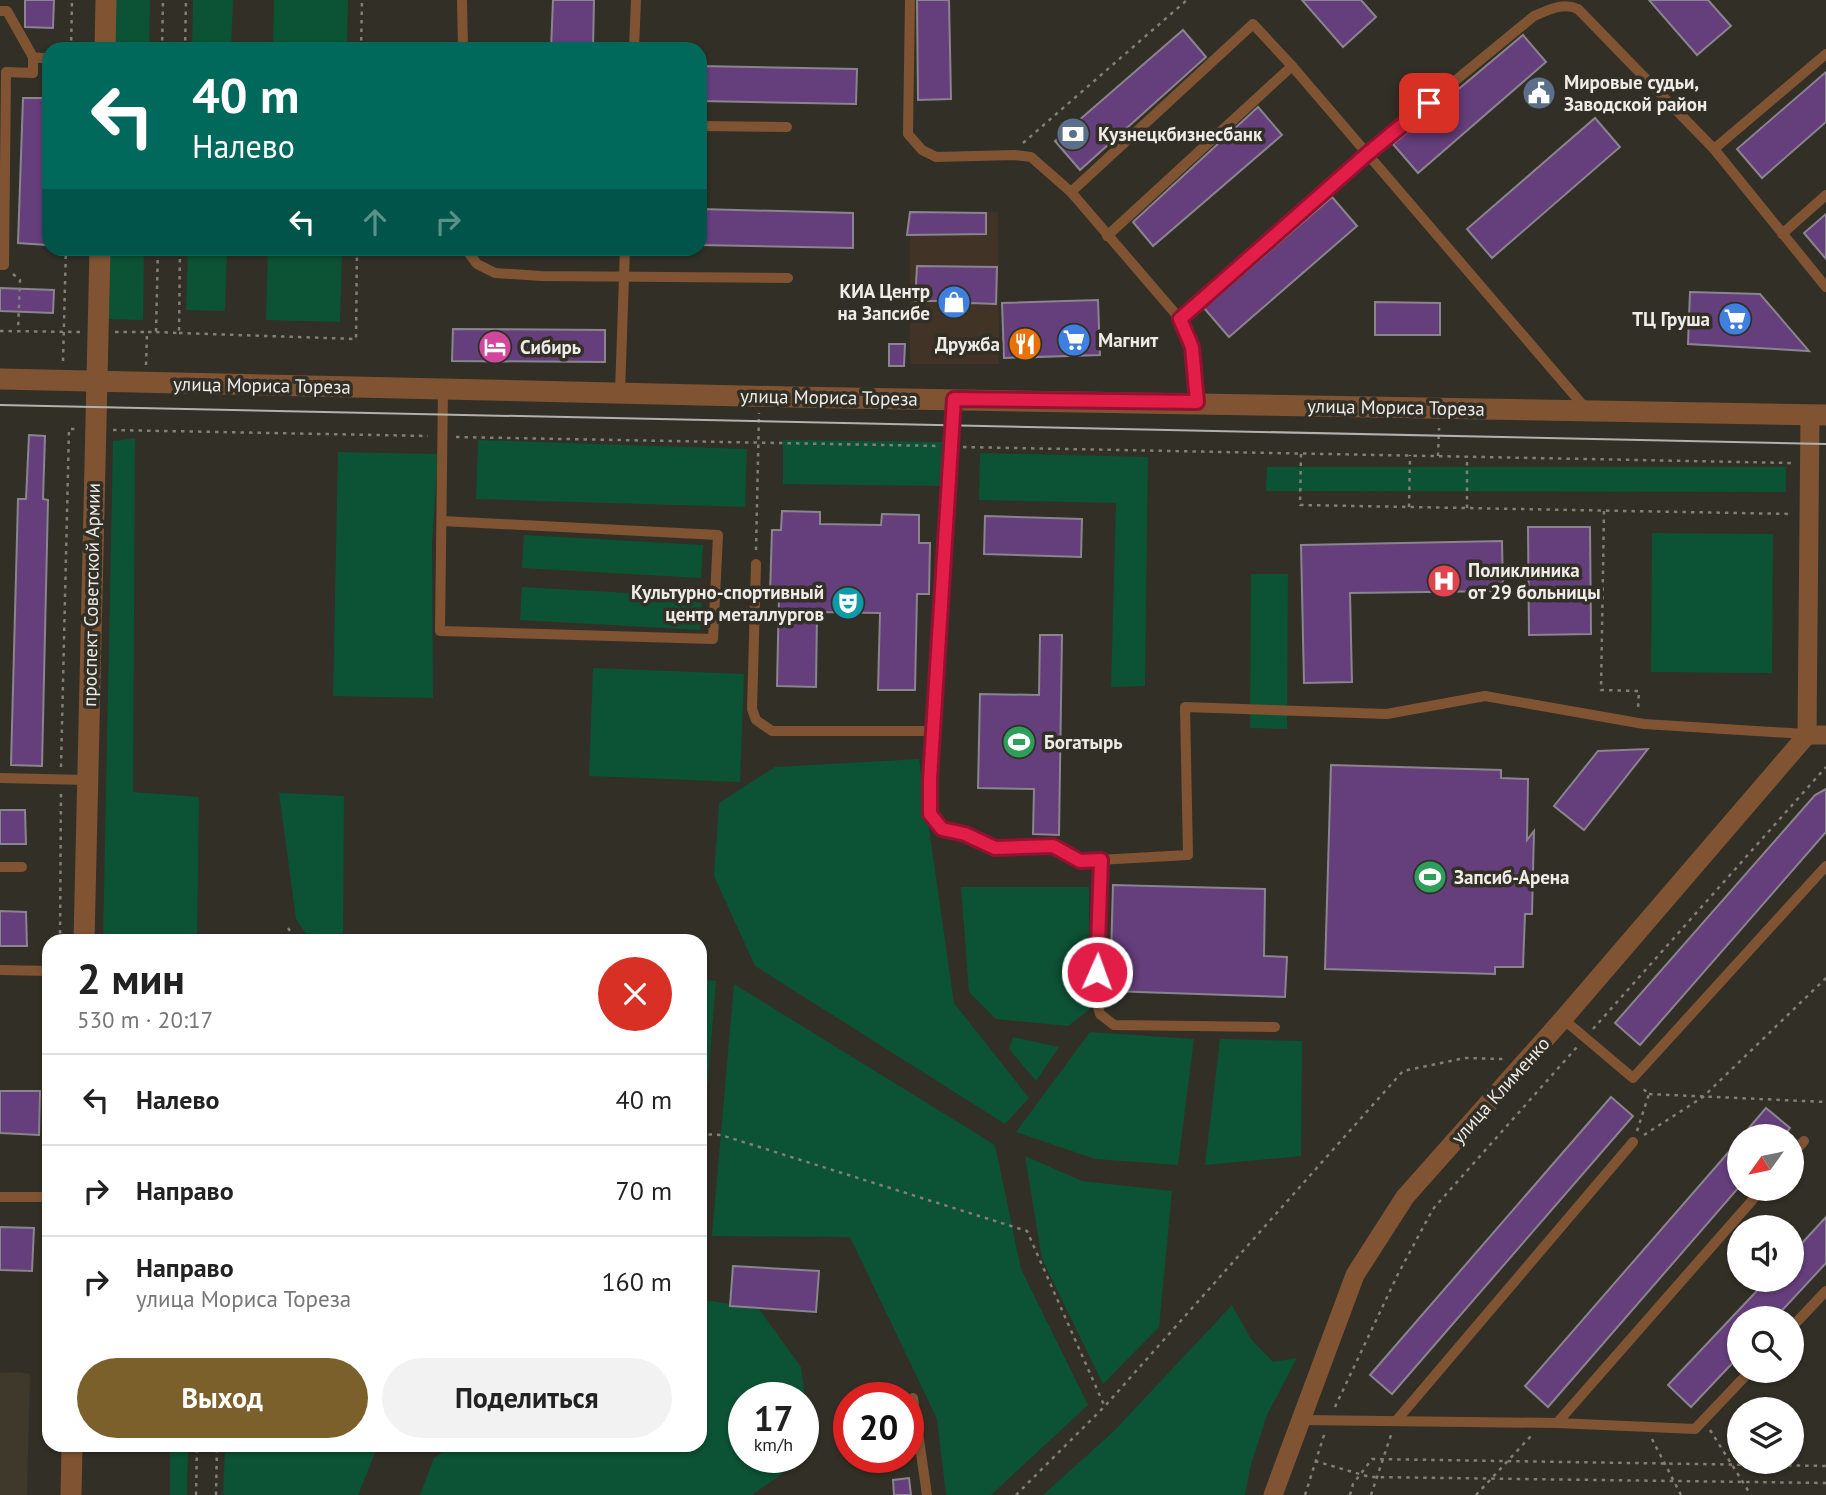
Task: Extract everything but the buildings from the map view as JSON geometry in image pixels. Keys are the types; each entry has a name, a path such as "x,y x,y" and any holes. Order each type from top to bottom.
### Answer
{"street":[{"path":"104,42 106,0"},
{"name":"проспект Советской Армии","path":"84,934 100,256"},
{"name":"улица Мориса Тореза","path":"0,379 1818,415"},
{"path":"1816,735 1810,515 1818,415"},
{"name":"улица Клименко","path":"1273,1495 1356,1275 1405,1197 1816,735"},
{"path":"71,1495 72,1452"}],"lane":[{"path":"463,0 463,42"},
{"path":"635,42 636,0"},
{"path":"910,0 908,134 922,150 936,157 1031,157 1071,192 1180,319 1192,347 1197,402"},
{"path":"1180,319 1366,155 1534,16 1560,6 1578,9 1714,149 1826,287"},
{"path":"0,11 7,11 33,57 33,73 6,72 2,265"},
{"path":"1071,192 1253,24 1293,66 1366,155 1588,411"},
{"path":"1714,149 1826,54"},
{"path":"33,57 42,58"},
{"path":"1107,236 1293,66"},
{"path":"707,126 787,127"},
{"path":"1782,234 1826,195"},
{"path":"471,256 477,264 495,273 789,278"},
{"path":"620,392 625,256"},
{"path":"442,521 718,535 713,639 440,631 443,389"},
{"path":"954,399 932,731 930,814 942,829 965,834 995,848 1053,846 1080,861 1188,855 1185,708 1387,714 1485,696 1638,723 1816,735"},
{"path":"755,564 752,709 756,720 772,731 932,731"},
{"path":"0,778 87,779"},
{"path":"1101,860 1096,1000 1100,1014 1114,1025 1275,1027"},
{"path":"1563,1019 1633,1078 1826,866"},
{"path":"0,867 22,867"},
{"path":"0,970 42,971"},
{"path":"1396,1421 1633,1142"},
{"path":"0,1197 42,1197"},
{"path":"1557,1423 1752,1201"},
{"path":"1804,1314 1826,1291"},
{"path":"1300,1420 1557,1423 1695,1429 1739,1383"},
{"path":"924,1473 927,1495"}],"path":[{"path":"71,42 72,0"},
{"path":"162,42 163,0"},
{"path":"185,42 186,0"},
{"path":"362,0 362,42"},
{"path":"1015,155 1023,142 1187,0"},
{"path":"63,380 66,256"},
{"path":"156,332 158,256"},
{"path":"178,333 180,256"},
{"path":"0,331 156,332 356,340 358,256"},
{"path":"2,265 20,281 18,331"},
{"path":"146,382 147,332"},
{"path":"1438,456 1439,408"},
{"path":"755,564 759,422"},
{"path":"60,934 69,429"},
{"path":"1301,453 1300,505 1810,515"},
{"path":"1409,507 1410,455"},
{"path":"1467,456 1467,508"},
{"path":"1604,511 1601,690 1639,691 1638,723"},
{"path":"1305,1495 1329,1420 1398,1274 1433,1209 1826,767"},
{"path":"288,928 292,934"},
{"path":"1633,1142 1703,1097 1826,978"},
{"path":"1016,1495 1105,1406 1403,1071 1465,1058 1527,1060"},
{"path":"1633,1078 1649,1094 1826,1102"},
{"path":"1633,1142 1649,1094"},
{"path":"707,1134 720,1135 1027,1231 1105,1406"},
{"path":"1704,1420 1727,1457"},
{"path":"1371,1495 1396,1421"},
{"path":"1476,1495 1542,1423"},
{"path":"1645,1427 1681,1495"},
{"path":"196,1495 197,1452"},
{"path":"216,1495 217,1452"},
{"path":"1350,1495 1353,1484 1372,1459 1727,1465"},
{"path":"1315,1461 1377,1477 1826,1483"},
{"path":"1804,1466 1826,1466"},
{"path":"1738,1474 1751,1495"}],"shaded area":[{"path":"998,212 999,364 910,364 910,213"},
{"path":"0,1373 30,1374 27,1495 0,1495"}],"green space":[{"path":"111,0 150,0 149,42 110,42"},
{"path":"193,0 233,0 231,42 192,42"},
{"path":"274,0 348,0 347,42 273,42"},
{"path":"105,256 144,256 143,320 103,319"},
{"path":"188,256 227,256 225,311 186,310"},
{"path":"268,256 342,256 340,322 266,320"},
{"path":"135,438 133,792 199,797 197,934 103,934 113,441"},
{"path":"478,440 747,449 745,507 476,499"},
{"path":"783,440 943,442 943,486 783,484"},
{"path":"338,452 438,454 432,544 433,698 333,696"},
{"path":"980,453 1148,457 1145,686 1111,687 1116,503 979,500"},
{"path":"1267,467 1786,467 1786,492 1266,491"},
{"path":"1652,533 1773,534 1772,673 1651,672"},
{"path":"524,535 703,545 701,578 522,568"},
{"path":"1251,574 1288,574 1287,729 1250,728"},
{"path":"522,587 702,597 700,630 520,620"},
{"path":"593,668 744,674 740,782 589,776"},
{"path":"919,759 954,1003 1029,1098 1005,1124 755,966 714,876 719,803 775,767"},
{"path":"279,793 344,796 343,934 306,934 296,919"},
{"path":"961,887 1089,887 1089,1010 1068,1026 996,1019 969,992"},
{"path":"707,980 716,981 707,1091"},
{"path":"734,984 995,1145 1021,1269 1088,1405 991,1495 946,1495 937,1419 924,1392 924,1382 919,1382 850,1237 712,1236"},
{"path":"1090,1032 1194,1039 1178,1165 1095,1159 1016,1132"},
{"path":"1013,1037 1059,1047 1036,1081 1009,1049"},
{"path":"1220,1039 1302,1041 1301,1156 1205,1165"},
{"path":"1025,1156 1082,1181 1172,1191 1159,1327 1103,1384 1042,1259"},
{"path":"707,1301 759,1309 801,1367 803,1382 728,1382 728,1473 783,1473 752,1495 420,1495 434,1458 444,1452 707,1452"},
{"path":"1232,1305 1251,1339 1273,1362 1297,1358 1267,1415 1250,1468 1245,1495 1043,1495 1114,1431"},
{"path":"170,1452 188,1452 187,1495 170,1495"},
{"path":"225,1452 376,1452 358,1495 223,1495"}],"tram line":[{"path":"0,405 1826,444"}],"place":[{"name":"Мировые судьи, Заводской район","path":"1539,93"},
{"name":"Кузнецкбизнесбанк","path":"1073,134"},
{"name":"КИА Центр на Запсибе","path":"954,302"},
{"name":"ТЦ Груша","path":"1735,319"},
{"name":"Магнит","path":"1074,340"},
{"name":"Дружба","path":"1025,344"},
{"name":"Сибирь","path":"495,347"},
{"name":"Поликлиника от 29 больницы","path":"1444,581"},
{"name":"Культурно-спортивный центр металлургов","path":"848,603"},
{"name":"Богатырь","path":"1019,742"},
{"name":"Запсиб-Арена","path":"1430,877"}],"route":[{"path":"1097,972 1101,860 1080,861 1053,846 995,848 965,834 942,829 930,814 932,731 953,446 954,399 1197,402 1192,347 1180,319 1429,103"}]}
